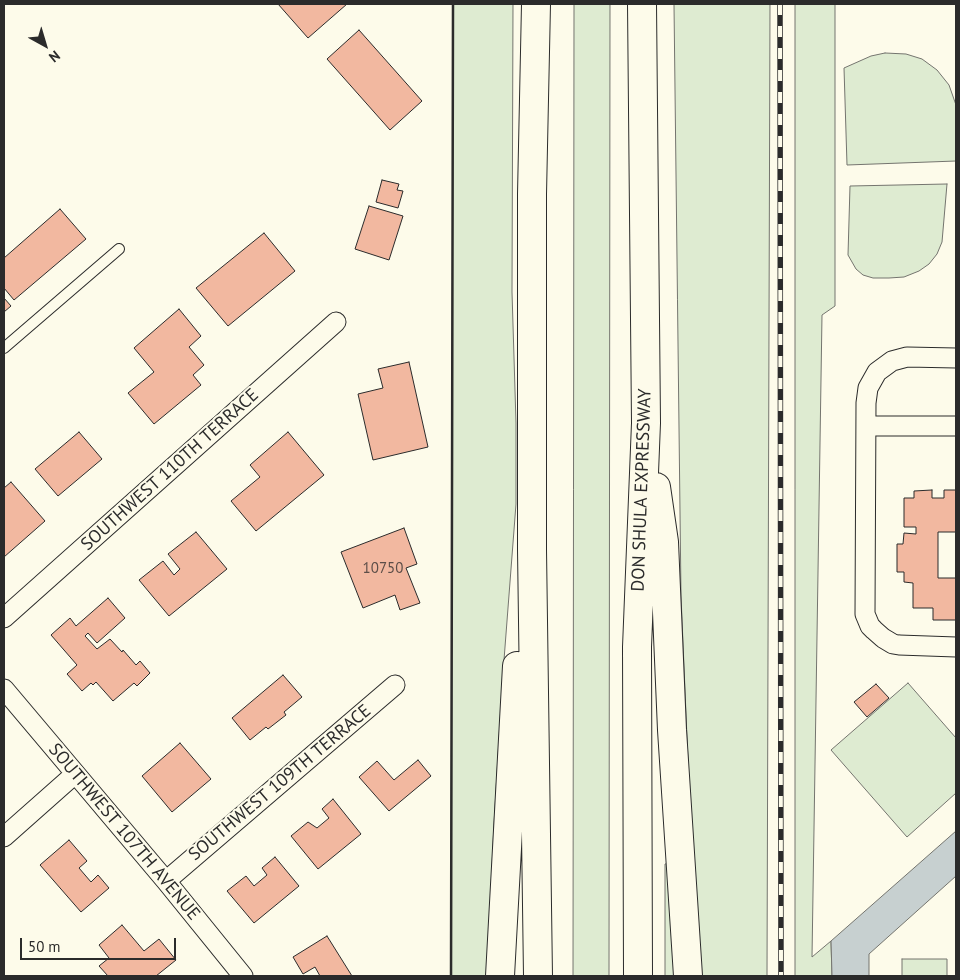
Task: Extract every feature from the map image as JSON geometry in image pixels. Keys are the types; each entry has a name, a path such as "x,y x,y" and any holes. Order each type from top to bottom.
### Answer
{"highway":[{"path":"536,4 532,194 532,550 538,976"},
{"name":"DON SHULA EXPRESSWAY","path":"638,976 637,647 646,423 642,4"},
{"path":"646,423 664,542 672,730 688,976"},
{"path":"500,976 519,629 532,550"}],"street":[{"name":"SOUTHWEST 110TH TERRACE","path":"4,618 336,322"},
{"path":"956,358 907,358 892,361 877,372 868,388 866,403 865,614 870,626 883,638 894,644 956,647"},
{"path":"866,426 956,426"},
{"name":"SOUTHWEST 109TH TERRACE","path":"166,881 395,685"},
{"name":"SOUTHWEST 107TH AVENUE","path":"4,689 166,881 243,976"},
{"path":"4,836 75,774"}],"lane":[{"path":"4,348 119,249"}],"green space":[{"path":"453,4 513,4 512,292 516,423 516,504 503,673 487,976 451,976"},
{"path":"574,4 610,4 609,976 573,976"},
{"path":"674,4 770,4 767,976 700,976 690,809 681,596"},
{"path":"795,4 835,4 835,306 822,315 812,957 831,941 832,976 795,976"},
{"path":"885,53 906,54 922,59 937,70 949,85 956,105 956,161 847,165 844,68 871,56"},
{"path":"947,184 942,242 937,254 929,264 919,271 904,277 873,278 863,275 856,269 848,255 850,186"},
{"path":"908,683 956,738 956,793 907,837 831,750"},
{"path":"670,863 678,976 665,976 665,864"},
{"path":"902,959 947,959 947,976 902,976"}],"shaded area":[{"path":"956,831 956,876 869,954 869,976 832,976 831,941"}],"building":[{"path":"278,4 347,4 308,38"},
{"path":"359,30 422,101 390,130 327,59"},
{"path":"382,180 399,184 397,190 403,191 398,208 376,202"},
{"path":"369,206 403,216 389,260 355,249"},
{"path":"60,209 86,239 14,300 4,288 4,258"},
{"path":"264,233 295,271 228,326 196,288"},
{"path":"4,298 11,306 4,312"},
{"path":"179,309 201,336 189,347 204,365 193,375 201,385 154,424 128,393 154,372 134,348"},
{"path":"409,362 428,447 373,460 358,394 383,388 378,369"},
{"path":"79,432 102,459 58,496 35,469"},
{"path":"288,432 324,475 256,531 231,501 260,477 250,465"},
{"path":"11,482 45,521 4,557 4,488"},
{"path":"932,490 932,498 944,498 944,490 956,490 956,532 938,532 938,578 956,578 956,620 933,620 933,608 913,608 913,583 904,582 904,572 897,572 897,544 903,544 904,533 916,534 916,527 904,527 904,498 914,498 914,491"},
{"path":"404,528 417,564 406,568 420,603 400,610 395,595 363,608 341,552"},
{"path":"196,532 227,569 169,616 139,580 163,561 174,575 180,569 168,554"},
{"path":"108,598 125,618 97,643 88,633 85,636 97,649 110,639 136,665 140,661 150,673 137,686 134,683 113,701 96,682 93,685 91,683 82,691 67,674 77,665 51,635 70,618 76,626"},
{"path":"283,675 302,697 284,712 286,715 268,729 266,727 250,740 232,718"},
{"path":"876,684 889,698 867,717 854,702"},
{"path":"180,743 211,779 172,812 142,776"},
{"path":"418,760 431,776 389,811 359,777 377,761 394,780"},
{"path":"333,799 361,834 318,869 291,836 308,822 317,828 329,818 322,809"},
{"path":"69,840 87,861 79,868 91,882 98,875 109,888 81,912 40,865"},
{"path":"275,857 299,886 254,923 227,891 246,876 254,886 267,875 262,868"},
{"path":"122,925 144,951 159,939 176,960 156,976 108,976 99,966 109,958 99,945"},
{"path":"327,936 352,976 320,976 315,967 303,974 293,957"}],"railway":[{"path":"780,4 781,976"}],"wall":[{"path":"451,976 453,4"}]}
